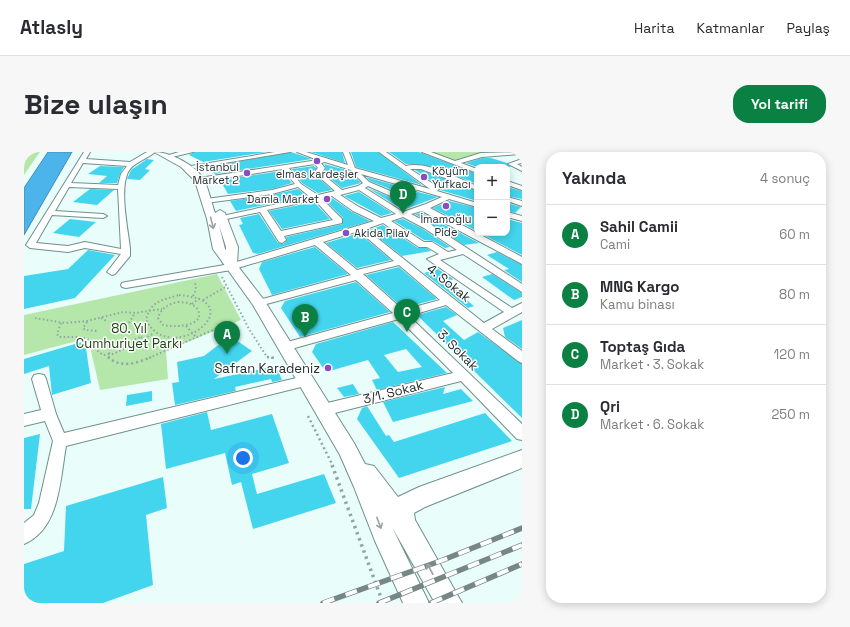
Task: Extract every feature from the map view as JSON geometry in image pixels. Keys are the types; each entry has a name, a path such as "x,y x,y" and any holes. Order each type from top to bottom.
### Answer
{"main road":[{"path":"158,152 184,165 203,180"},
{"path":"169,153 194,166 205,176 203,180 211,201 219,249 259,303 284,347 347,449 364,484 383,533 416,603"},
{"path":"211,201 222,218 232,247 231,267"},
{"path":"347,449 367,473 404,524 448,603"},
{"path":"404,524 401,511 403,507 419,498 522,459"},
{"path":"367,473 399,497 419,498"}],"street":[{"path":"87,152 30,245 68,249 85,244 125,252"},
{"path":"112,272 125,256 121,187 124,173 140,158 152,152"},
{"path":"169,153 190,152"},
{"path":"239,152 267,170"},
{"path":"194,166 216,159 247,158 287,152"},
{"path":"300,152 416,188 450,196"},
{"path":"324,152 326,161"},
{"path":"346,152 352,168 364,185 402,214 427,226 462,251 522,289"},
{"path":"382,152 393,156 404,168 437,191 474,204"},
{"path":"429,170 481,154 519,152 522,154"},
{"path":"428,153 474,171"},
{"path":"522,160 511,164 522,169"},
{"path":"81,161 133,164"},
{"path":"203,180 326,161"},
{"path":"316,162 322,168 318,173 337,193 357,210 382,221 422,244 429,244 445,254"},
{"path":"404,168 414,166 429,170 474,187"},
{"name":"4. Sokak","path":"285,167 299,185 317,198 336,218 402,262 448,302 522,358"},
{"path":"452,184 474,174"},
{"path":"67,184 121,187"},
{"path":"510,184 522,188"},
{"path":"211,201 272,192 299,185"},
{"path":"222,218 317,198 364,185 395,196 416,188"},
{"path":"437,191 444,188"},
{"path":"126,285 231,267 356,230 423,208 450,196"},
{"path":"510,200 522,204"},
{"path":"423,208 474,231"},
{"path":"263,210 289,250"},
{"path":"279,234 336,218 357,210"},
{"path":"50,213 103,216"},
{"path":"510,215 522,218"},
{"path":"484,236 521,258"},
{"name":"3. Sokak","path":"317,242 358,274 402,315 522,434"},
{"path":"462,251 445,254 432,259 511,312"},
{"path":"259,303 402,262"},
{"path":"284,347 448,302"},
{"path":"484,328 522,306"},
{"name":"3/1. Sokak","path":"323,410 464,375"},
{"path":"24,535 40,521 46,503 60,441 49,414 39,379"},
{"path":"60,441 305,381"},
{"path":"24,420 49,414"}],"path":[{"path":"194,296 196,290 195,281"},
{"path":"192,304 227,286"},
{"path":"179,295 194,296 202,299 210,307 211,313 209,320 203,327 192,333 172,338 155,333 147,327 145,320 149,310 160,301 179,295"},
{"path":"35,318 61,323 87,321 123,312 136,313 162,309 178,302 192,304 198,309 199,313 194,321 186,326 175,328 163,325 158,318 162,309"},
{"path":"130,323 136,313"},
{"path":"101,318 108,322"},
{"path":"87,321 83,328 85,330 98,331"},
{"path":"109,341 108,356 113,362 126,365 141,361 231,322"},
{"path":"61,323 57,334 59,337 81,337 90,340 97,354 108,356 132,345 141,346 145,341 144,339 155,333"},
{"path":"186,326 196,337"},
{"path":"132,345 132,341 134,339 139,337 144,339"},
{"path":"307,413 335,470 383,603"}],"green space":[{"path":"24,152 40,152 24,175"},
{"path":"433,152 486,152 458,161"},
{"name":"80. Yıl Cumhuriyet Parkı","path":"217,274 241,320 166,351 168,379 100,390 88,338 24,355 24,315"}],"water":[{"path":"48,152 72,152 24,235 24,188"}],"building":[{"path":"194,152 266,152 203,162 189,155"},
{"path":"291,152 312,159 215,174 208,167"},
{"path":"311,152 342,152 345,163"},
{"path":"351,152 378,152 422,185 356,167"},
{"path":"389,152 419,152 474,173 474,183 433,167 406,164"},
{"path":"482,158 491,158 507,164 474,164 474,166 466,163"},
{"path":"147,159 154,160 145,169 150,170 140,180 127,179 131,170"},
{"path":"324,164 350,171 361,183 342,188 323,173 326,168"},
{"path":"100,166 124,167 117,183 99,183 107,176 88,174"},
{"path":"314,166 316,168 315,175 332,190 318,193 302,183 292,169"},
{"path":"415,170 421,170 474,190 474,200 440,190 439,186"},
{"path":"282,171 292,183 272,189 228,194 220,180"},
{"path":"366,177 405,188 395,191 370,181"},
{"path":"368,188 394,199 418,192 438,197 403,210"},
{"path":"510,188 522,191 522,199 510,197"},
{"path":"90,189 114,190 97,205 73,202"},
{"path":"298,189 307,196 236,211 230,201 272,195"},
{"path":"359,192 392,213 381,216 344,196"},
{"path":"332,198 352,212 370,221 258,254 253,253 239,225 243,224 240,218 259,214 278,243 283,244 287,240 286,237 343,224 343,218 325,200"},
{"path":"449,201 474,207 474,229 433,208"},
{"path":"314,202 330,219 282,229 269,211"},
{"path":"510,204 521,207 515,213 510,212"},
{"path":"422,213 479,243 464,245 415,214"},
{"path":"70,219 96,222 79,237 53,233"},
{"path":"403,219 423,229 450,247 445,248 433,241 424,240 394,221"},
{"path":"510,220 522,223 522,255 486,236 510,236"},
{"path":"383,225 418,248 427,248 431,251 402,256 369,230"},
{"path":"359,233 391,260 357,268 326,243"},
{"path":"315,247 348,274 272,295 259,269 262,262"},
{"path":"88,250 115,255 75,298 24,309 24,276 68,269"},
{"path":"497,252 522,265 522,282 504,270 509,269 487,255"},
{"path":"399,267 437,299 403,308 366,275"},
{"path":"438,269 453,279 450,282 462,292 458,293 474,306 468,308 424,273"},
{"path":"492,274 522,293 522,297 514,300 482,277"},
{"path":"356,282 390,312 300,337 281,308 285,301"},
{"path":"446,307 457,315 443,321 464,340 478,332 522,364 522,418 417,315"},
{"path":"522,320 522,349 505,337 503,328"},
{"path":"393,322 447,373 377,390 372,380 380,378 368,360 326,372 312,352 316,344","holes":["406,349 422,367 398,372 384,355"]},
{"path":"230,336 252,351 214,379 276,366 282,380 272,382 271,379 235,387 236,391 175,405 172,383 179,382 177,362 204,356"},
{"path":"85,341 91,383 52,395 49,366 24,374 24,359"},
{"path":"353,384 359,394 344,397 337,388"},
{"path":"445,387 443,394 461,389 473,401 393,422 383,402"},
{"path":"152,391 152,401 126,406 127,395"},
{"path":"367,406 386,436 389,435 394,442 485,413 512,441 399,478 357,419 362,408"},
{"path":"207,412 211,430 272,414 289,463 252,474 257,494 324,474 336,503 253,529 241,482 232,485 225,453 166,469 161,424"},
{"path":"40,434 31,509 24,509 24,438"},
{"path":"163,477 167,508 146,515 153,585 103,603 24,603 24,564 64,551 66,506"}],"railway":[{"path":"323,603 443,560 522,528"},
{"path":"379,603 522,545"},
{"path":"431,603 522,564"}],"place":[{"name":"elmas kardeşler","path":"317,161"},
{"name":"İstanbul Market 2","path":"247,173"},
{"name":"Köyüm Yufkacı","path":"424,177"},
{"name":"Damla Market","path":"327,199"},
{"name":"İmamoğlu Pide","path":"446,206"},
{"name":"Qri","path":"403,214"},
{"name":"Akida Pilav","path":"346,233"},
{"name":"Toptaş Gıda","path":"407,332"},
{"name":"MNG Kargo","path":"305,337"},
{"name":"Sahil Camii","path":"227,354"},
{"name":"Safran Karadeniz","path":"328,368"}]}
